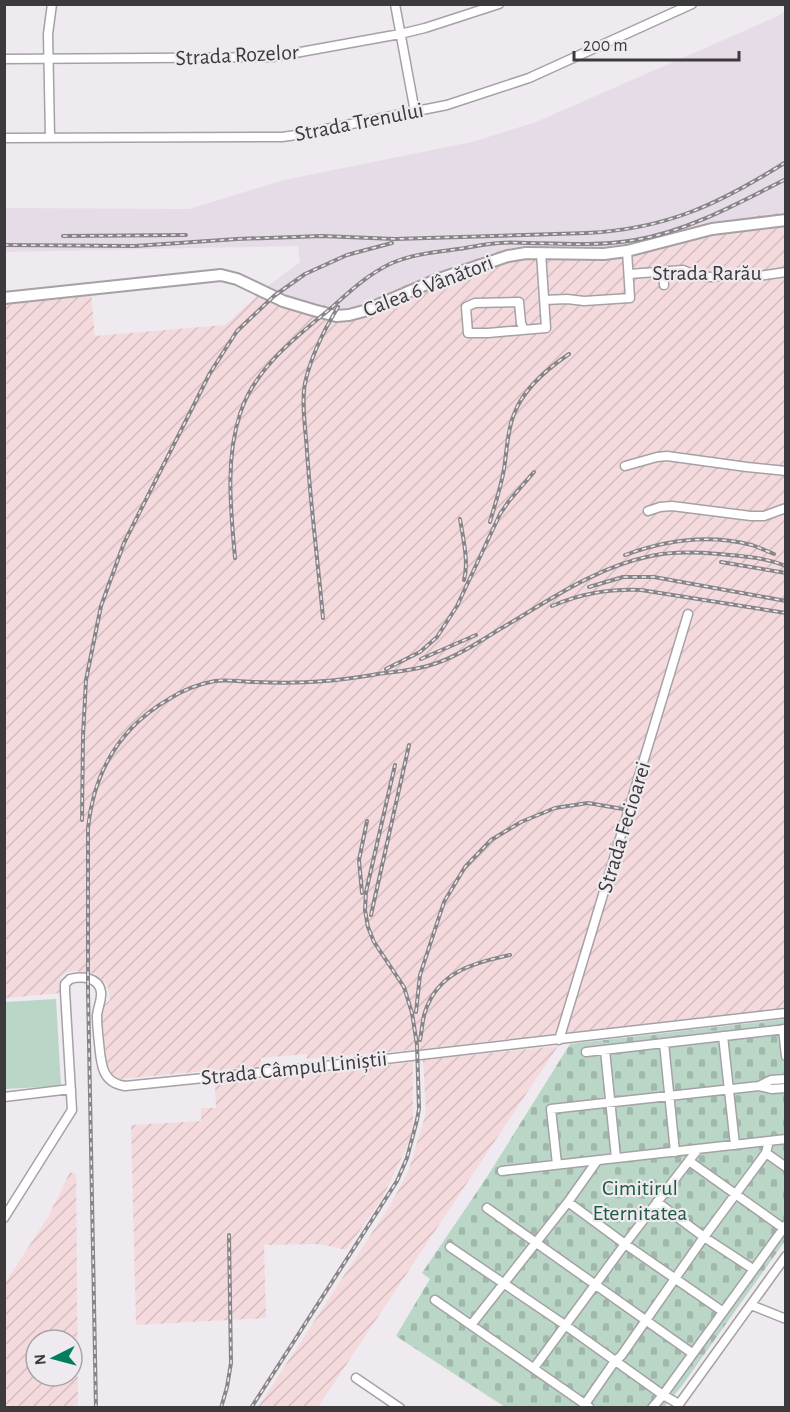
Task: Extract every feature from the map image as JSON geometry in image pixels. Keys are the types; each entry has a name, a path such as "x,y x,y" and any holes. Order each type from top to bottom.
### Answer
{"main road":[{"name":"Calea 6 Vânători","path":"4,298 221,274 296,305 345,316 364,311 436,280 516,254 604,254 627,251 712,229 786,220"}],"street":[{"path":"50,137 48,34 52,4"},
{"path":"395,4 415,112"},
{"name":"Strada Rozelor","path":"4,59 273,57 400,34 499,4"},
{"name":"Strada Trenului","path":"4,138 282,137 415,112 447,105 529,78 692,4"},
{"path":"545,300 584,301 630,298 627,251"},
{"path":"524,330 519,302 475,303 466,307 468,333 524,330 546,328 542,253"},
{"name":"Strada Rarău","path":"629,274 683,270 697,276 715,277 759,276 786,272"},
{"path":"663,272 664,285"},
{"path":"625,466 667,456 786,471"},
{"path":"648,511 672,506 742,516 764,516 786,508"},
{"name":"Strada Fecioarei","path":"559,1040 688,614"},
{"name":"Strada Câmpul Liniștii","path":"71,1089 64,987 67,981 75,978 93,980 99,986 101,995 97,1017 102,1067 109,1080 119,1085 212,1078 786,1013"},
{"path":"586,1052 784,1029 786,1056"},
{"path":"723,1036 735,1145"},
{"path":"664,1043 675,1152"},
{"path":"605,1050 616,1158"},
{"path":"759,1086 771,1080 786,1078"},
{"path":"557,1164 551,1109 759,1086 772,1089 786,1088"},
{"path":"4,1097 71,1089 72,1110 4,1218"},
{"path":"502,1171 786,1139"},
{"path":"435,1300 587,1406 615,1361 621,1356 766,1153 770,1141"},
{"path":"534,1368 698,1149"},
{"path":"766,1153 786,1167"},
{"path":"471,1325 568,1202 597,1161"},
{"path":"652,1407 663,1395 784,1226 689,1161"},
{"path":"568,1202 722,1311"},
{"path":"657,1202 704,1237 753,1269"},
{"path":"487,1208 692,1353"},
{"path":"450,1247 565,1325 678,1406 786,1256"},
{"path":"751,1305 786,1319"},
{"path":"356,1378 400,1407"}],"shaded area":[{"path":"785,11 785,212 700,224 662,237 619,246 511,248 411,282 364,304 351,307 336,307 293,298 268,286 300,262 298,246 5,252 4,208 189,209 284,180 472,142 536,122"},
{"path":"785,212 785,1008 422,1049 307,1059 306,1054 261,1058 261,1066 119,1079 108,1070 101,1018 104,1005 110,1000 107,985 96,974 75,971 65,973 60,979 61,993 5,998 4,305 91,293 95,336 225,325 268,286 293,298 351,307 364,304 411,282 511,248 619,246 662,237 700,224"},
{"path":"558,1046 318,1407 258,1407 392,1202 408,1172 426,1113 423,1060"},
{"path":"413,1062 413,1125 409,1142 382,1199 346,1250 320,1244 264,1245 266,1318 136,1325 131,1125 201,1121 201,1108 216,1108 215,1084"},
{"path":"70,1172 76,1174 77,1328 24,1328 24,1388 78,1388 78,1407 5,1407 5,1283 48,1217"}],"green space":[{"path":"56,999 61,1086 5,1089 5,1002"},
{"name":"Cimitirul Eternitatea","path":"785,1019 785,1241 681,1387 664,1407 505,1407 396,1336 430,1279 422,1273 487,1177 570,1044"}],"railway":[{"path":"4,245 135,246 322,236 395,239 616,231 667,220 691,212 738,190 786,162"},
{"path":"235,558 231,504 232,449 235,431 246,398 265,369 277,356 303,331 367,278 383,267 408,257 484,245 596,244 655,236 712,216 786,179"},
{"path":"63,236 186,235"},
{"path":"82,820 86,680 101,606 124,543 210,373 237,331 274,296 305,274 347,255 392,243"},
{"path":"323,618 303,400 305,383 314,353 338,307"},
{"path":"490,522 503,476 510,427 518,405 537,380 569,354"},
{"path":"386,669 420,652 437,637 457,606 500,514 534,472"},
{"path":"460,519 466,558 464,580"},
{"path":"625,555 672,542 704,539 752,545 774,554"},
{"path":"96,1408 88,991 88,828 96,788 112,753 123,738 136,723 169,699 185,690 209,682 225,680 282,683 331,681 409,670 441,662 471,647 573,586 631,561 659,554 693,552 752,557 786,566"},
{"path":"721,562 786,573"},
{"path":"589,587 623,577 654,577 786,601"},
{"path":"552,606 596,593 641,590 786,613"},
{"path":"421,659 476,635"},
{"path":"371,915 409,745"},
{"path":"251,1408 397,1181 407,1158 417,1120 419,1109 417,1045 412,1013 404,987 374,942 365,910 366,892 395,765"},
{"path":"416,1012 420,975 444,902 465,867 491,840 521,822 555,808 588,803 623,809"},
{"path":"362,893 359,860 367,821"},
{"path":"420,1040 424,1015 431,998 448,978 470,966 510,955"},
{"path":"221,1408 231,1363 229,1235"}]}
